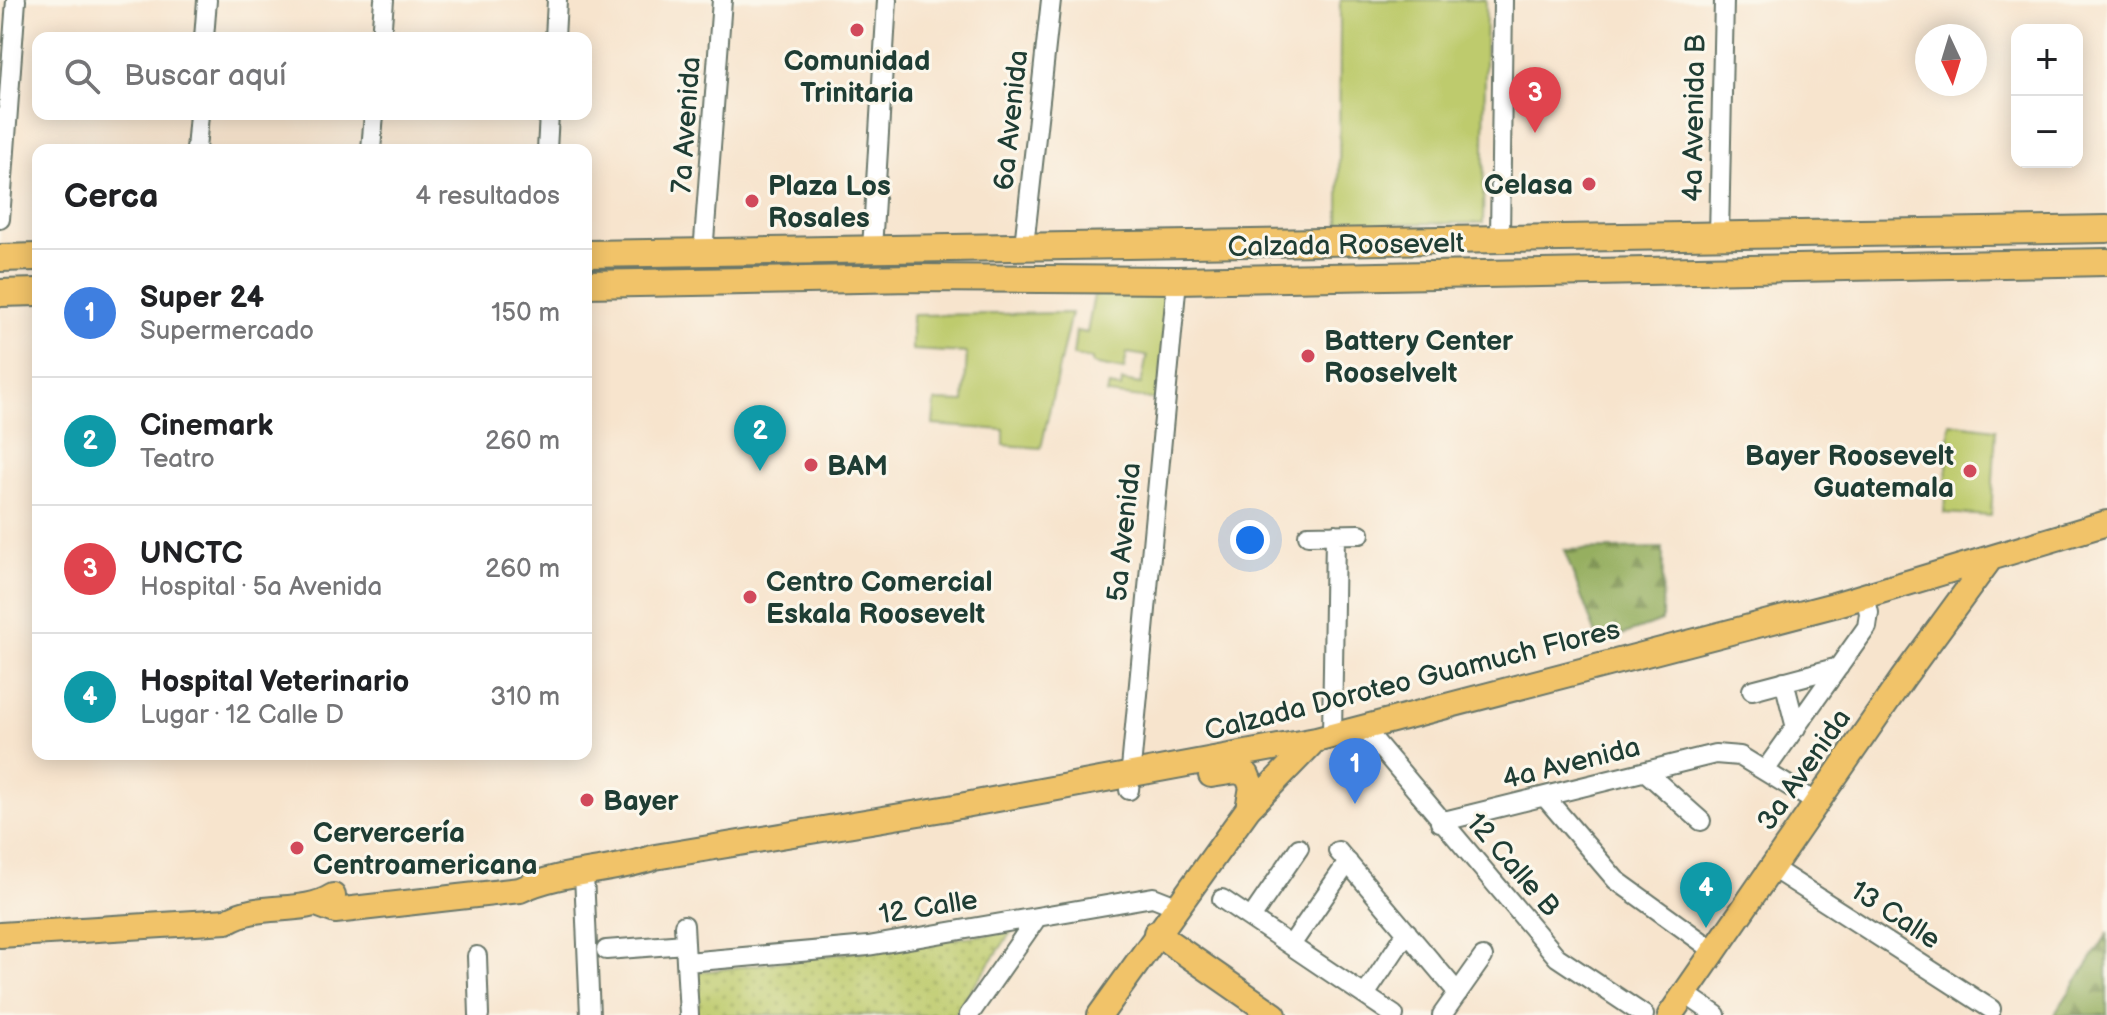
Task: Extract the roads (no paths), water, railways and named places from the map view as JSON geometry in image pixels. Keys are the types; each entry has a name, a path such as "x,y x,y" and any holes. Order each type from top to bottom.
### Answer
{"highway":[{"name":"Calzada Roosevelt","path":"592,254 2107,229"},
{"path":"2054,262 2023,260 2016,253 2020,246 2058,230"},
{"path":"1177,280 1184,263 1205,256 1555,251 1636,236"},
{"path":"913,278 946,266 1010,265 1018,259 1024,246"},
{"path":"0,258 32,257"},
{"name":"Calzada Roosevelt","path":"592,284 913,278 1177,280 2107,262"},
{"path":"0,293 32,292"}],"main road":[{"name":"Calzada Doroteo Guamuch Flores","path":"1129,782 1324,738 1865,595 2107,523"},
{"name":"3a Avenida","path":"1670,1015 1990,559"},
{"path":"1924,577 1937,581 1946,590 1948,605 1942,624"},
{"path":"1100,1015 1248,809 1324,738"},
{"name":"Calzada Doroteo Guamuch Flores","path":"0,935 227,921 240,913 319,905 333,896 515,875 542,880 626,867 655,857 949,808 1129,782 1241,771 1252,784 1248,809"},
{"name":"Calzada Doroteo Guamuch Flores","path":"0,920 226,906 240,913"},
{"path":"1156,933 1274,1015"}],"street":[{"path":"0,219 16,0"},
{"path":"204,32 207,0"},
{"path":"381,32 384,0"},
{"path":"555,32 557,0"},
{"name":"7a Avenida","path":"703,254 722,0"},
{"path":"872,249 887,0"},
{"name":"6a Avenida","path":"1024,246 1051,0"},
{"path":"1500,237 1503,0"},
{"name":"4a Avenida B","path":"1719,236 1724,0"},
{"path":"196,144 198,120"},
{"path":"372,144 374,120"},
{"path":"547,144 549,120"},
{"name":"5a Avenida","path":"1129,782 1177,280"},
{"path":"1324,738 1335,534"},
{"path":"1308,535 1360,534"},
{"path":"1817,803 1766,769 1867,627 1869,613 1865,595"},
{"path":"1752,690 1839,667"},
{"path":"1784,681 1796,728"},
{"name":"12 Calle B","path":"1363,727 1557,957 1644,1015"},
{"name":"4a Avenida","path":"1440,822 1715,754 1740,756 1766,769"},
{"path":"1647,773 1701,821"},
{"path":"1545,797 1616,880 1713,950"},
{"path":"1251,918 1299,848"},
{"path":"1291,945 1343,856 1458,993"},
{"name":"13 Calle","path":"1771,867 1991,1009"},
{"path":"584,874 590,1015"},
{"name":"12 Calle","path":"606,950 686,953 868,946 1153,897 1176,906"},
{"path":"1222,899 1381,1009 1407,932"},
{"path":"969,1015 1036,919"},
{"path":"684,925 689,1015"},
{"path":"477,956 479,1015"},
{"path":"1442,1015 1483,957"},
{"path":"1684,993 1716,1015"}],"place":[{"name":"Comunidad Trinitaria","path":"857,30"},
{"name":"UNCTC","path":"1535,133"},
{"name":"Celasa","path":"1589,184"},
{"name":"Plaza Los Rosales","path":"752,201"},
{"name":"Battery Center Rooselvelt","path":"1308,356"},
{"name":"BAM","path":"811,465"},
{"name":"Cinemark","path":"760,471"},
{"name":"Bayer Roosevelt Guatemala","path":"1970,471"},
{"name":"Centro Comercial Eskala Roosevelt","path":"750,597"},
{"name":"Bayer","path":"587,800"},
{"name":"Super 24","path":"1355,804"},
{"name":"Cervercería Centroamericana","path":"297,848"},
{"name":"Hospital Veterinario","path":"1706,928"}]}
